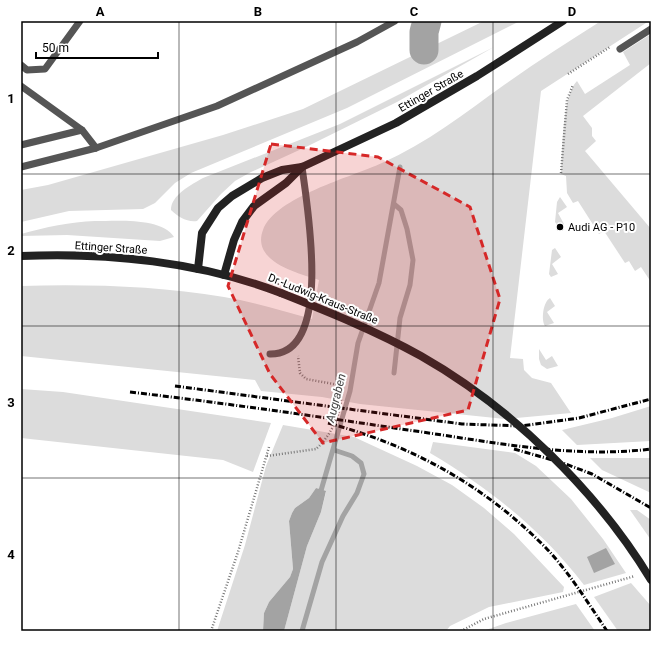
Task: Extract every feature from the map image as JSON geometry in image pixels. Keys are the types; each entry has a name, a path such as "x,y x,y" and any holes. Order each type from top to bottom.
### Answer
{"main road":[{"name":"Ettinger Straße","path":"21,256 98,256 198,269 224,275 234,240 242,222 254,206 286,183 302,168 396,123 477,76 563,21"},
{"name":"Ettinger Straße","path":"198,269 202,233 218,208 232,196 262,178 282,170 302,168"},
{"name":"Dr.-Ludwig-Kraus-Straße","path":"224,275 281,293 341,316 422,357 462,382 502,412 542,447 582,489 619,533 651,580"}],"lane":[{"path":"21,65 27,70 45,69 80,21"},
{"path":"21,166 96,148 217,106 357,42 394,21"},
{"path":"620,49 651,29"},
{"path":"21,86 82,130 96,148"},
{"path":"21,145 82,130"},
{"path":"270,354 287,352 293,347 299,338 309,309 313,278 302,168"}],"path":[{"path":"561,173 567,100 573,85"},
{"path":"267,456 316,449 333,430 341,401 342,392 339,385 306,379 300,373 299,338"},
{"path":"211,631 238,552 270,447"},
{"path":"461,631 484,619 638,575"}],"highlighted area":[{"path":"271,144 378,157 470,207 500,299 468,410 323,443 270,374 228,286"}],"shaded area":[{"path":"484,21 520,21 347,108 191,173 175,183 155,203 143,209 69,211 21,222 21,190 48,185 223,135 303,109"},
{"path":"601,21 649,21 541,91 510,358 523,359 524,370 532,378 551,383 571,413 505,419 360,404 322,397 261,391 255,380 21,356 21,286 72,285 173,290 235,299 312,319 319,280 289,270 270,258 264,250 261,241 263,230 270,218 282,208 316,189 369,169 415,146 445,127 528,68"},
{"path":"651,34 651,63 583,116 592,128 592,136 596,141 585,151 651,229 651,282 641,267 635,271 629,261 625,263 604,231 599,234 578,201 573,203 567,193 566,176 561,174 564,125 568,99 572,88 577,81 585,94 630,65 623,52"},
{"path":"494,47 397,102 235,181 197,221 190,221 176,215 171,210 174,200 182,191 203,178 340,124"},
{"path":"560,197 567,207 558,213 564,224 558,226 555,222 557,202"},
{"path":"95,221 149,223 160,226 174,237 160,241 67,235 21,236 21,234 49,227 76,222"},
{"path":"555,248 561,257 552,264 558,274 551,277 549,274 552,250"},
{"path":"550,298 555,306 547,312 554,323 545,326 543,311"},
{"path":"539,349 546,360 552,356 558,366 547,369 541,365 539,359"},
{"path":"21,389 63,392 271,423 253,472 223,460 21,438"},
{"path":"651,406 651,441 577,445 562,430 612,418"},
{"path":"283,425 354,437 417,466 452,485 484,508 514,534 564,587 563,592 489,607 450,626 446,631 284,631 307,546 321,512 326,492 316,488 309,498 295,508 289,521 293,569 290,577 269,602 264,613 263,631 217,631 245,545 266,466"},
{"path":"433,442 515,453 536,466 571,499 603,539 626,573 584,585 551,546 532,528 494,496 452,466 430,453"},
{"path":"590,458 651,458 651,493 602,470"},
{"path":"316,488 326,491 321,512 307,546 284,631 263,631 264,613 269,602 290,577 293,569 289,521 295,508 309,498"},
{"path":"630,510 637,510 651,520 651,540"},
{"path":"606,548 615,564 594,573 587,557"},
{"path":"631,583 651,606 651,631 618,631 594,597"},
{"path":"576,604 595,631 483,631 506,623"}],"waterway":[{"name":"Augraben","path":"424,50 424,32 427,21"},
{"name":"Augraben","path":"424,32 424,50"},
{"name":"Augraben","path":"320,494 350,391 358,343 379,283 400,167"},
{"path":"394,204 401,210 407,229 413,260 410,285 400,318 394,373"},
{"path":"302,631 322,562 343,516 357,493 364,474 361,463 352,456 334,450"}],"railway":[{"path":"175,386 462,424 521,426 579,418 651,399"},
{"path":"130,392 529,447 590,452 621,452 651,449"},
{"path":"328,423 359,432 418,456 446,470 498,505 522,525 563,567 607,631"},
{"path":"514,449 563,463 592,474 651,508"}],"place":[{"name":"Audi AG - P10","path":"560,227"}]}
